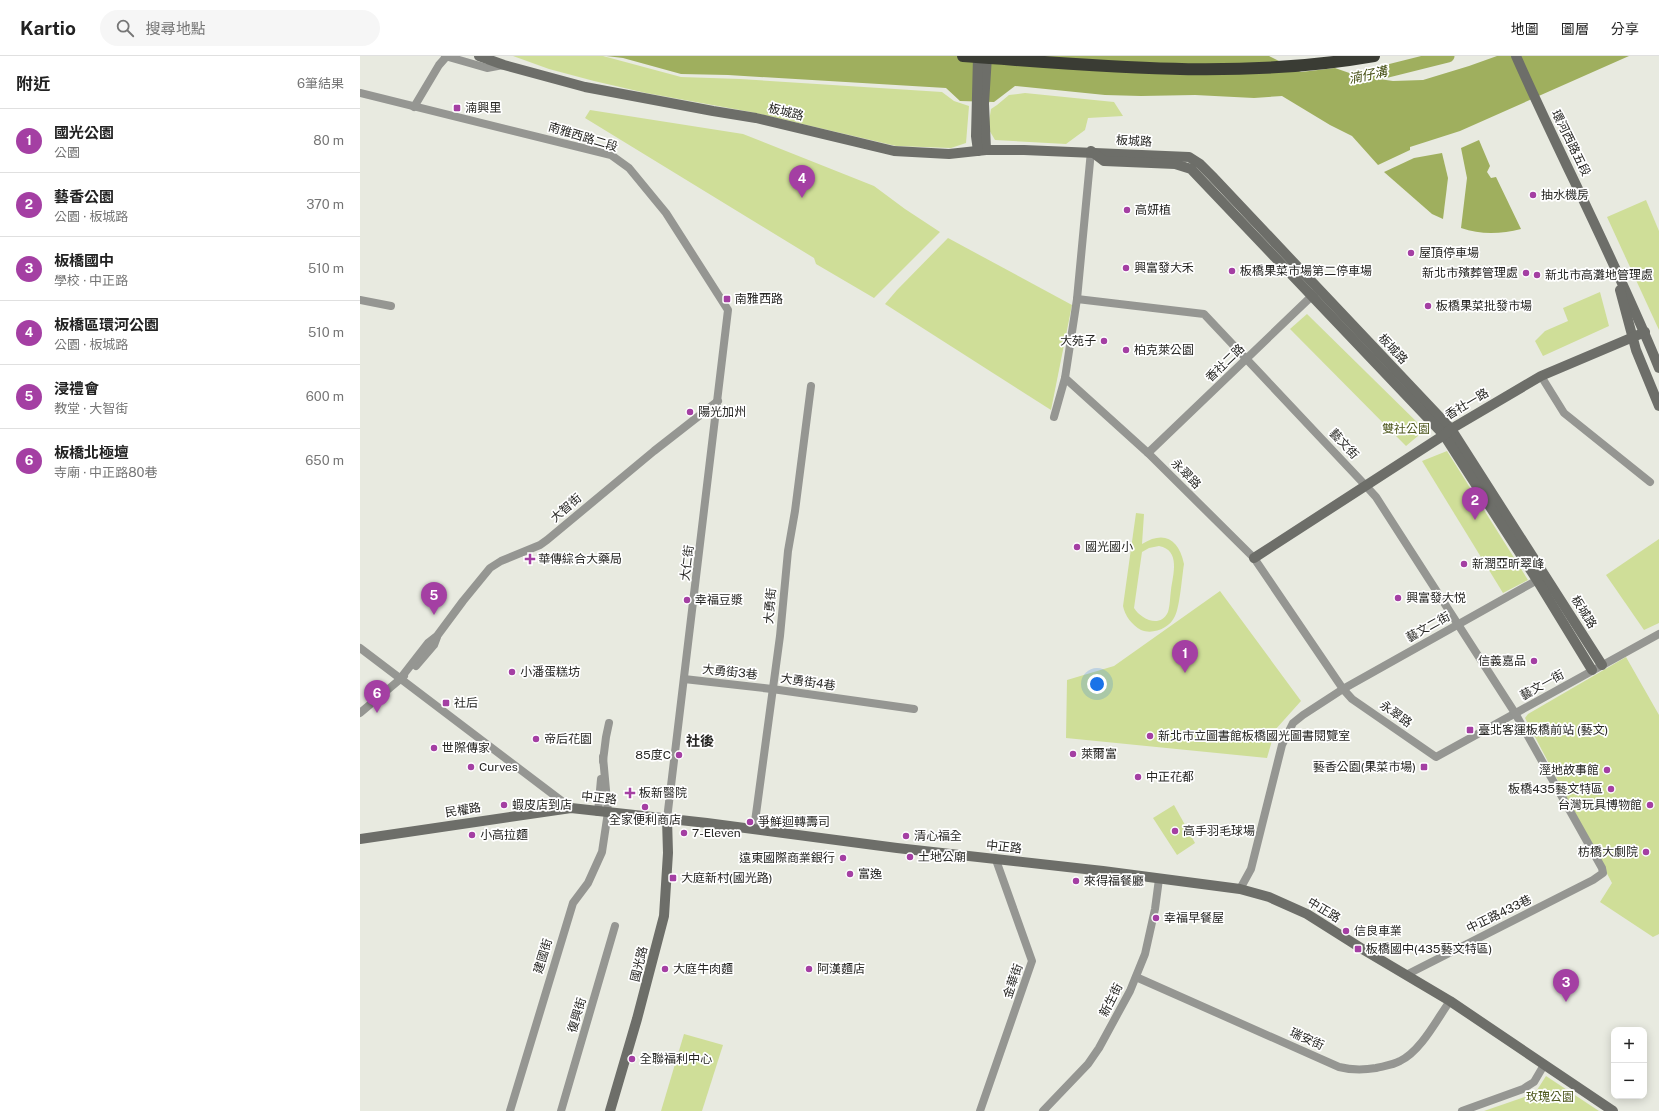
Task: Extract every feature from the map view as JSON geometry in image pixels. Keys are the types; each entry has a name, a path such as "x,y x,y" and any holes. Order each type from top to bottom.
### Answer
{"highway":[{"path":"963,56 1124,68 1184,69 1289,68 1374,56"}],"street":[{"path":"414,107 438,65 446,56 487,68 504,65"},
{"name":"板城路","path":"479,56 504,65 585,87 756,118 894,152 949,154 982,151 1091,151 1189,157 1200,164 1212,176 1316,293 1448,432 1542,578 1602,665"},
{"path":"978,56 980,104 985,136 982,151"},
{"path":"980,104 987,56"},
{"name":"環河西路五段","path":"1516,56 1537,104 1577,185 1645,332 1659,368"},
{"name":"南雅西路二段","path":"360,94 611,155 629,168 666,213 728,310"},
{"path":"1054,417 1065,378 1077,299 1091,151"},
{"name":"環河西路五段","path":"1613,263 1636,350 1659,406"},
{"name":"香社二路","path":"1148,454 1316,293"},
{"name":"藝文街","path":"1077,299 1204,314 1366,486 1376,497 1514,714 1602,868 1603,873"},
{"path":"360,300 391,306"},
{"name":"大仁街","path":"667,818 728,310"},
{"name":"香社一路","path":"1254,558 1448,432 1540,376 1632,336 1645,332"},
{"path":"1540,376 1564,413 1650,482"},
{"name":"永翠路","path":"1065,378 1148,454 1254,558 1352,699 1436,757"},
{"name":"大勇街","path":"754,829 780,636 787,559 795,511 811,386"},
{"name":"大智街","path":"360,713 400,679 428,643 437,636 490,568 501,561 540,545 547,540 654,451 718,401"},
{"name":"板城路","path":"1542,578 1592,670"},
{"name":"藝文二街","path":"1240,889 1251,869 1282,745 1293,723 1343,688 1542,578"},
{"name":"藝文一街","path":"1436,757 1659,634"},
{"name":"中正路","path":"360,648 571,808 667,818 996,860 1103,871 1240,889 1269,897 1307,914 1450,1001 1613,1111"},
{"name":"大勇街3巷","path":"684,679 772,689"},
{"name":"大勇街4巷","path":"772,689 914,709"},
{"name":"建國街","path":"510,1111 573,903 588,882 602,852 604,757 609,724"},
{"name":"民權路","path":"360,838 571,808"},
{"name":"國光路","path":"610,1111 637,1019 664,916 668,846 667,818"},
{"name":"金華街","path":"980,1111 1032,961 996,860"},
{"name":"中正路433巷","path":"1406,975 1550,902 1603,873"},
{"name":"新生街","path":"1043,1111 1088,1064 1099,1048 1136,976 1145,954 1155,909 1159,879"},
{"name":"復興街","path":"561,1111 615,926"},
{"name":"瑞安街","path":"1136,976 1339,1067 1350,1070 1371,1069 1401,1061 1420,1044 1450,1001"},
{"path":"1462,1111 1523,1089 1534,1082 1544,1065"}],"green space":[{"path":"513,56 603,56 681,77 740,79 942,92 954,101 969,106 966,143 951,148 896,146 751,112 646,93 594,81 549,69"},
{"path":"1025,93 1114,102 1123,116 1088,118 1085,130 1066,144 995,140 988,128 991,109 1009,95"},
{"path":"590,110 743,134 874,186 940,232 874,298 816,264 814,258 585,118"},
{"path":"1646,200 1659,231 1659,330 1607,217"},
{"path":"948,238 1072,305 1051,410 885,304"},
{"path":"1600,292 1609,326 1543,356 1535,341 1545,331 1568,321 1563,308"},
{"name":"雙社公園","path":"1307,314 1425,430 1406,446 1290,329"},
{"path":"1447,451 1528,580 1503,593 1422,461"},
{"path":"1136,513 1144,514 1142,544 1157,538 1169,539 1174,543 1182,555 1184,564 1177,611 1173,620 1169,624 1161,629 1151,632 1141,630 1135,626 1127,617 1123,606","holes":["1159,546 1166,548 1170,552 1174,564 1169,610 1165,617 1160,620 1156,621 1146,619 1134,608 1142,552 1149,548"]},
{"path":"1659,539 1659,623 1644,630 1606,575"},
{"path":"1220,591 1301,701 1275,730 1267,758 1066,738 1067,680 1114,666"},
{"name":"板橋435藝文特區","path":"1626,657 1659,715 1659,934 1653,937 1600,902 1612,883 1525,718 1528,714"},
{"name":"高手羽毛球場","path":"1174,805 1195,843 1177,855 1153,818"},
{"path":"684,1034 723,1045 702,1111 661,1111"},
{"name":"玫瑰公園","path":"1546,1076 1599,1111 1484,1111 1530,1095 1537,1090"}],"shaded area":[{"path":"606,56 1269,56 1301,72 1335,68 1358,76 1393,81 1423,80 1497,56 1629,56 1460,131 1410,147 1410,150 1378,165 1352,136 1330,125 1282,96 1254,98 1195,95 1105,95 1015,86 994,102 960,101 946,88 728,75 681,74 623,58"},
{"path":"1479,140 1490,166 1487,172 1491,178 1496,177 1521,229 1506,232 1484,233 1461,228 1467,178 1461,148"},
{"path":"1442,153 1448,178 1443,219 1432,214 1384,172 1414,158"}],"waterway":[{"name":"湳仔溝","path":"1348,81 1448,56"}],"place":[{"name":"湳興里","path":"457,108"},
{"name":"抽水機房","path":"1533,195"},
{"name":"板橋區環河公園","path":"802,198"},
{"name":"高妍植","path":"1127,210"},
{"name":"屋頂停車場","path":"1411,253"},
{"name":"興富發大禾","path":"1126,268"},
{"name":"板橋果菜市場第二停車場","path":"1232,271"},
{"name":"新北市殯葬管理處","path":"1526,273"},
{"name":"新北市高灘地管理處","path":"1537,275"},
{"name":"南雅西路","path":"727,299"},
{"name":"板橋果菜批發市場","path":"1428,306"},
{"name":"大苑子","path":"1104,341"},
{"name":"柏克萊公園","path":"1126,350"},
{"name":"陽光加州","path":"690,412"},
{"name":"藝香公園","path":"1475,520"},
{"name":"國光國小","path":"1077,547"},
{"name":"華傳綜合大藥局","path":"530,559"},
{"name":"新潤亞昕翠峰","path":"1464,564"},
{"name":"興富發大悦","path":"1398,598"},
{"name":"幸福豆漿","path":"687,600"},
{"name":"浸禮會","path":"434,615"},
{"name":"信義嘉品","path":"1534,661"},
{"name":"小潘蛋糕坊","path":"512,672"},
{"name":"國光公園","path":"1185,673"},
{"name":"社后","path":"446,703"},
{"name":"板橋北極壇","path":"377,713"},
{"name":"臺北客運板橋前站 (藝文)","path":"1470,730"},
{"name":"新北市立圖書館板橋國光圖書閱覽室","path":"1150,736"},
{"name":"帝后花園","path":"536,739"},
{"name":"世際傳家","path":"434,748"},
{"name":"萊爾富","path":"1073,754"},
{"name":"85度C","path":"679,755"},
{"name":"Curves","path":"471,767"},
{"name":"藝香公園(果菜市場)","path":"1424,767"},
{"name":"溼地故事館","path":"1607,770"},
{"name":"中正花都","path":"1138,777"},
{"name":"板橋435藝文特區","path":"1611,789"},
{"name":"板新醫院","path":"630,793"},
{"name":"蝦皮店到店","path":"504,805"},
{"name":"台灣玩具博物館","path":"1650,805"},
{"name":"全家便利商店","path":"645,807"},
{"name":"爭鮮迴轉壽司","path":"750,822"},
{"name":"高手羽毛球場","path":"1175,831"},
{"name":"7-Eleven","path":"684,833"},
{"name":"小高拉麵","path":"472,835"},
{"name":"清心福全","path":"906,836"},
{"name":"枋橋大劇院","path":"1646,852"},
{"name":"土地公廟","path":"910,857"},
{"name":"遠東國際商業銀行","path":"843,858"},
{"name":"富逸","path":"850,874"},
{"name":"大庭新村(國光路)","path":"673,878"},
{"name":"來得福餐廳","path":"1076,881"},
{"name":"幸福早餐屋","path":"1156,918"},
{"name":"信良車業","path":"1346,931"},
{"name":"板橋國中(435藝文特區)","path":"1358,949"},
{"name":"大庭牛肉麵","path":"665,969"},
{"name":"阿漢麵店","path":"809,969"},
{"name":"板橋國中","path":"1566,1002"},
{"name":"全聯福利中心","path":"632,1059"}],"district":[{"name":"社後","path":"700,741"}]}
